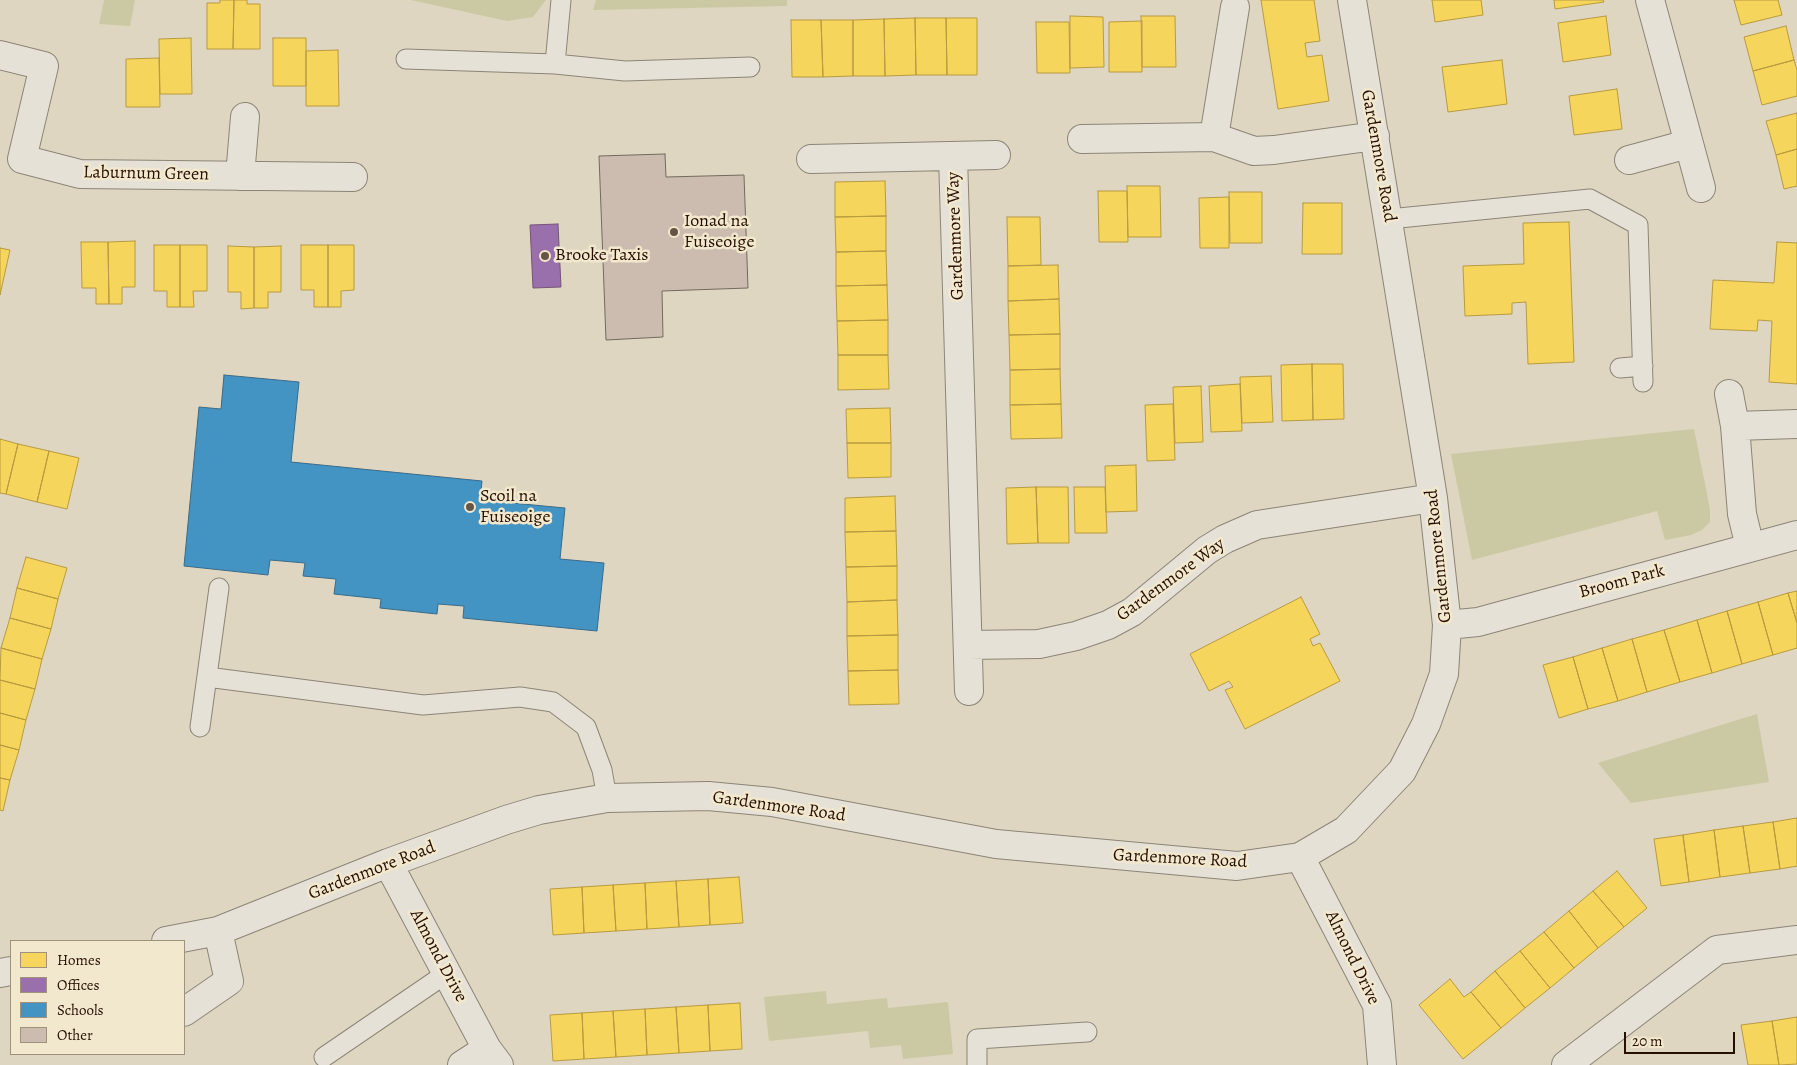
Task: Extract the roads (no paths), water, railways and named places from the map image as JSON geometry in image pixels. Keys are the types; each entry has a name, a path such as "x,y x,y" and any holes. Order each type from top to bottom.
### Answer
{"street":[{"name":"Gardenmore Road","path":"171,940 218,930 388,863 506,820 539,810 607,798 708,796 772,802 996,844 1237,866 1300,857 1346,830 1402,771 1426,724 1444,674 1447,625 1433,498 1352,0"},
{"path":"1650,0 1701,188"},
{"path":"1214,137 1235,7"},
{"name":"Laburnum Green","path":"0,55 44,66 22,159 80,174 352,177"},
{"path":"240,176 244,117"},
{"path":"1082,139 1214,137 1254,151 1264,151 1375,136"},
{"path":"1629,160 1688,144"},
{"name":"Gardenmore Way","path":"811,159 996,155"},
{"name":"Gardenmore Way","path":"953,156 969,691"},
{"path":"1729,394 1735,426 1742,514 1750,547"},
{"path":"1735,426 1797,424"},
{"name":"Gardenmore Way","path":"968,645 1039,644 1076,636 1108,625 1132,612 1207,550 1225,539 1257,525 1433,498"},
{"name":"Broom Park","path":"1447,625 1478,622 1797,535"},
{"name":"Almond Drive","path":"1300,857 1377,1005 1382,1065"},
{"name":"Almond Drive","path":"388,863 493,1057 462,1065"},
{"path":"185,1011 229,981 218,930"},
{"path":"1566,1065 1717,950 1797,940"}],"lane":[{"path":"555,64 561,0"},
{"path":"406,59 555,64 625,70 750,67"},
{"path":"1389,219 1590,199 1638,225 1643,374 1620,368"},
{"path":"200,727 219,588"},
{"path":"207,677 423,705 520,698 554,702 586,727 602,770 607,798"},
{"path":"324,1057 447,973"},
{"path":"977,1065 977,1039 1087,1032"}],"place":[{"name":"Ionad na Fuiseoige","path":"674,232"},
{"name":"Brooke Taxis","path":"545,256"},
{"name":"Scoil na Fuiseoige","path":"470,507"}]}
